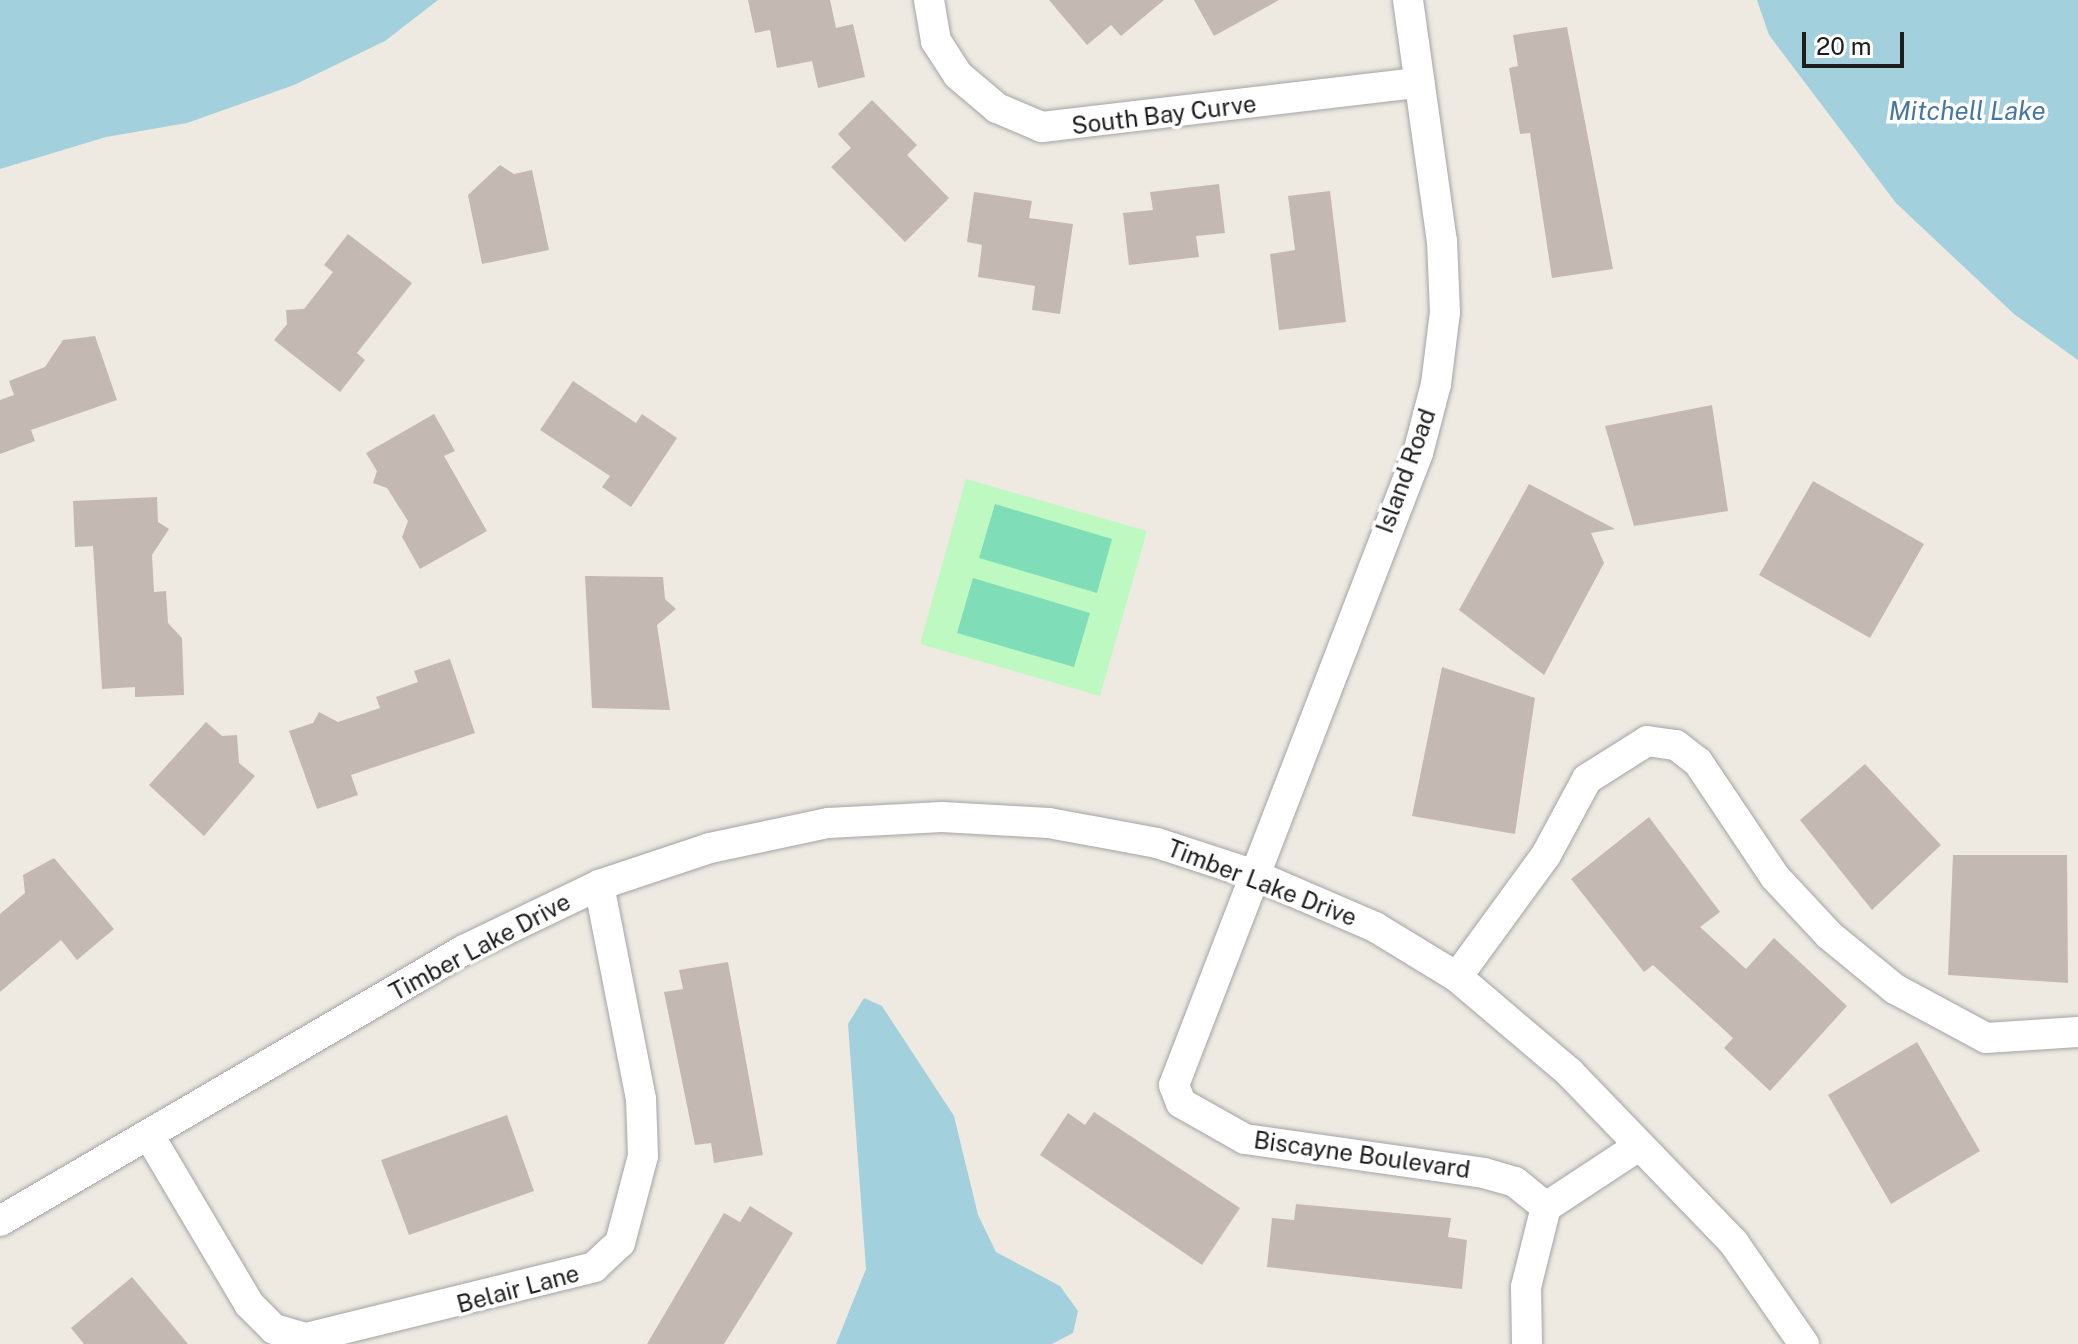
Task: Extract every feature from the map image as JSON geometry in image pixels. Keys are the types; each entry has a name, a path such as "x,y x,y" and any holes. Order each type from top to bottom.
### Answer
{"street":[{"name":"South Bay Curve","path":"929,0 936,41 958,75 997,108 1042,127 1419,83"},
{"name":"Island Road","path":"1252,874 1418,453 1436,384 1445,312 1443,256 1408,0"},
{"path":"1457,977 1546,855 1587,779 1647,741 1676,745 1698,762 1775,877 1829,935 1895,989 1986,1038 2078,1032"},
{"name":"Timber Lake Drive","path":"0,1221 150,1137 464,950 599,885 710,848 828,823 942,817 1049,823 1157,843 1252,874 1375,927 1457,977 1570,1073 1734,1243 1804,1344"},
{"name":"Biscayne Boulevard","path":"1252,874 1176,1065 1181,1103 1245,1139 1484,1173 1515,1182 1546,1207"},
{"name":"Belair Lane","path":"150,1137 249,1304 274,1329 306,1338 594,1267 620,1243 643,1156 641,1099 599,885"},
{"path":"1527,1344 1526,1287 1546,1207 1639,1146"}],"green space":[{"path":"966,479 1147,531 1100,696 920,644"},
{"path":"995,504 1112,539 1097,593 979,558"},
{"path":"973,578 1090,613 1074,667 957,633"}],"water":[{"path":"0,0 438,0 385,41 294,85 187,123 106,137 0,169"},
{"name":"Mitchell Lake","path":"1757,0 2078,0 2078,360 2014,314 1896,203 1769,35"},
{"path":"864,998 882,1006 954,1116 978,1215 996,1252 1060,1286 1078,1311 1073,1333 1052,1344 836,1344 866,1269 848,1024"}],"building":[{"path":"748,0 830,0 836,28 853,24 865,77 818,88 812,61 777,68 770,30 755,33"},
{"path":"1049,0 1164,0 1121,36 1111,25 1087,45"},
{"path":"1194,0 1279,0 1214,36"},
{"path":"1567,27 1613,269 1552,278 1530,133 1520,134 1509,68 1518,66 1513,35"},
{"path":"872,100 917,145 907,155 949,198 905,242 831,167 851,148 838,134"},
{"path":"500,165 514,174 532,170 549,250 482,264 468,195"},
{"path":"1219,184 1225,233 1196,236 1199,257 1129,265 1123,213 1153,210 1150,192"},
{"path":"1330,191 1346,322 1279,330 1270,254 1295,250 1288,196"},
{"path":"974,192 1032,201 1029,218 1073,224 1060,314 1032,310 1035,286 978,277 982,245 967,242"},
{"path":"348,234 412,283 357,353 365,360 340,392 274,340 287,324 286,310 304,309 333,272 324,265"},
{"path":"95,336 117,400 31,430 35,441 0,454 0,400 14,395 9,381 45,367 63,340"},
{"path":"573,381 636,423 642,414 677,438 631,507 602,487 610,476 540,430"},
{"path":"1712,405 1728,511 1634,526 1605,426"},
{"path":"434,414 455,451 444,456 487,531 420,569 402,537 408,521 387,488 373,483 377,471 366,453"},
{"path":"1813,481 1924,544 1870,638 1759,575"},
{"path":"1529,484 1615,529 1591,533 1604,563 1544,675 1459,610"},
{"path":"157,497 158,522 169,529 152,555 154,592 166,591 168,623 182,638 184,695 135,697 135,687 102,689 93,546 75,547 73,501"},
{"path":"585,576 663,577 665,599 676,609 657,625 670,710 592,708"},
{"path":"450,659 475,733 351,775 358,795 317,809 289,731 313,723 319,712 338,722 380,708 376,697 418,682 414,671"},
{"path":"1442,667 1535,698 1515,834 1412,816"},
{"path":"206,722 222,736 237,735 239,763 255,776 204,836 149,785"},
{"path":"1865,764 1941,845 1872,910 1800,820"},
{"path":"1649,817 1720,912 1700,927 1746,969 1774,938 1847,1006 1770,1091 1724,1048 1733,1038 1653,965 1644,972 1571,879"},
{"path":"1953,855 2067,855 2068,983 1948,975"},
{"path":"54,858 114,929 77,960 61,940 0,992 0,914 25,893 23,875"},
{"path":"728,962 763,1155 714,1163 711,1143 695,1145 664,992 683,989 679,970"},
{"path":"1917,1042 1980,1151 1891,1204 1828,1095"},
{"path":"1094,1112 1240,1208 1202,1265 1040,1155 1068,1113 1085,1125"},
{"path":"507,1115 534,1191 409,1235 381,1160"},
{"path":"1296,1204 1451,1218 1448,1237 1467,1240 1462,1289 1267,1267 1272,1218 1294,1220"},
{"path":"750,1206 793,1233 724,1344 647,1344 724,1213 740,1222"},
{"path":"132,1277 188,1344 84,1344 71,1328"}]}
